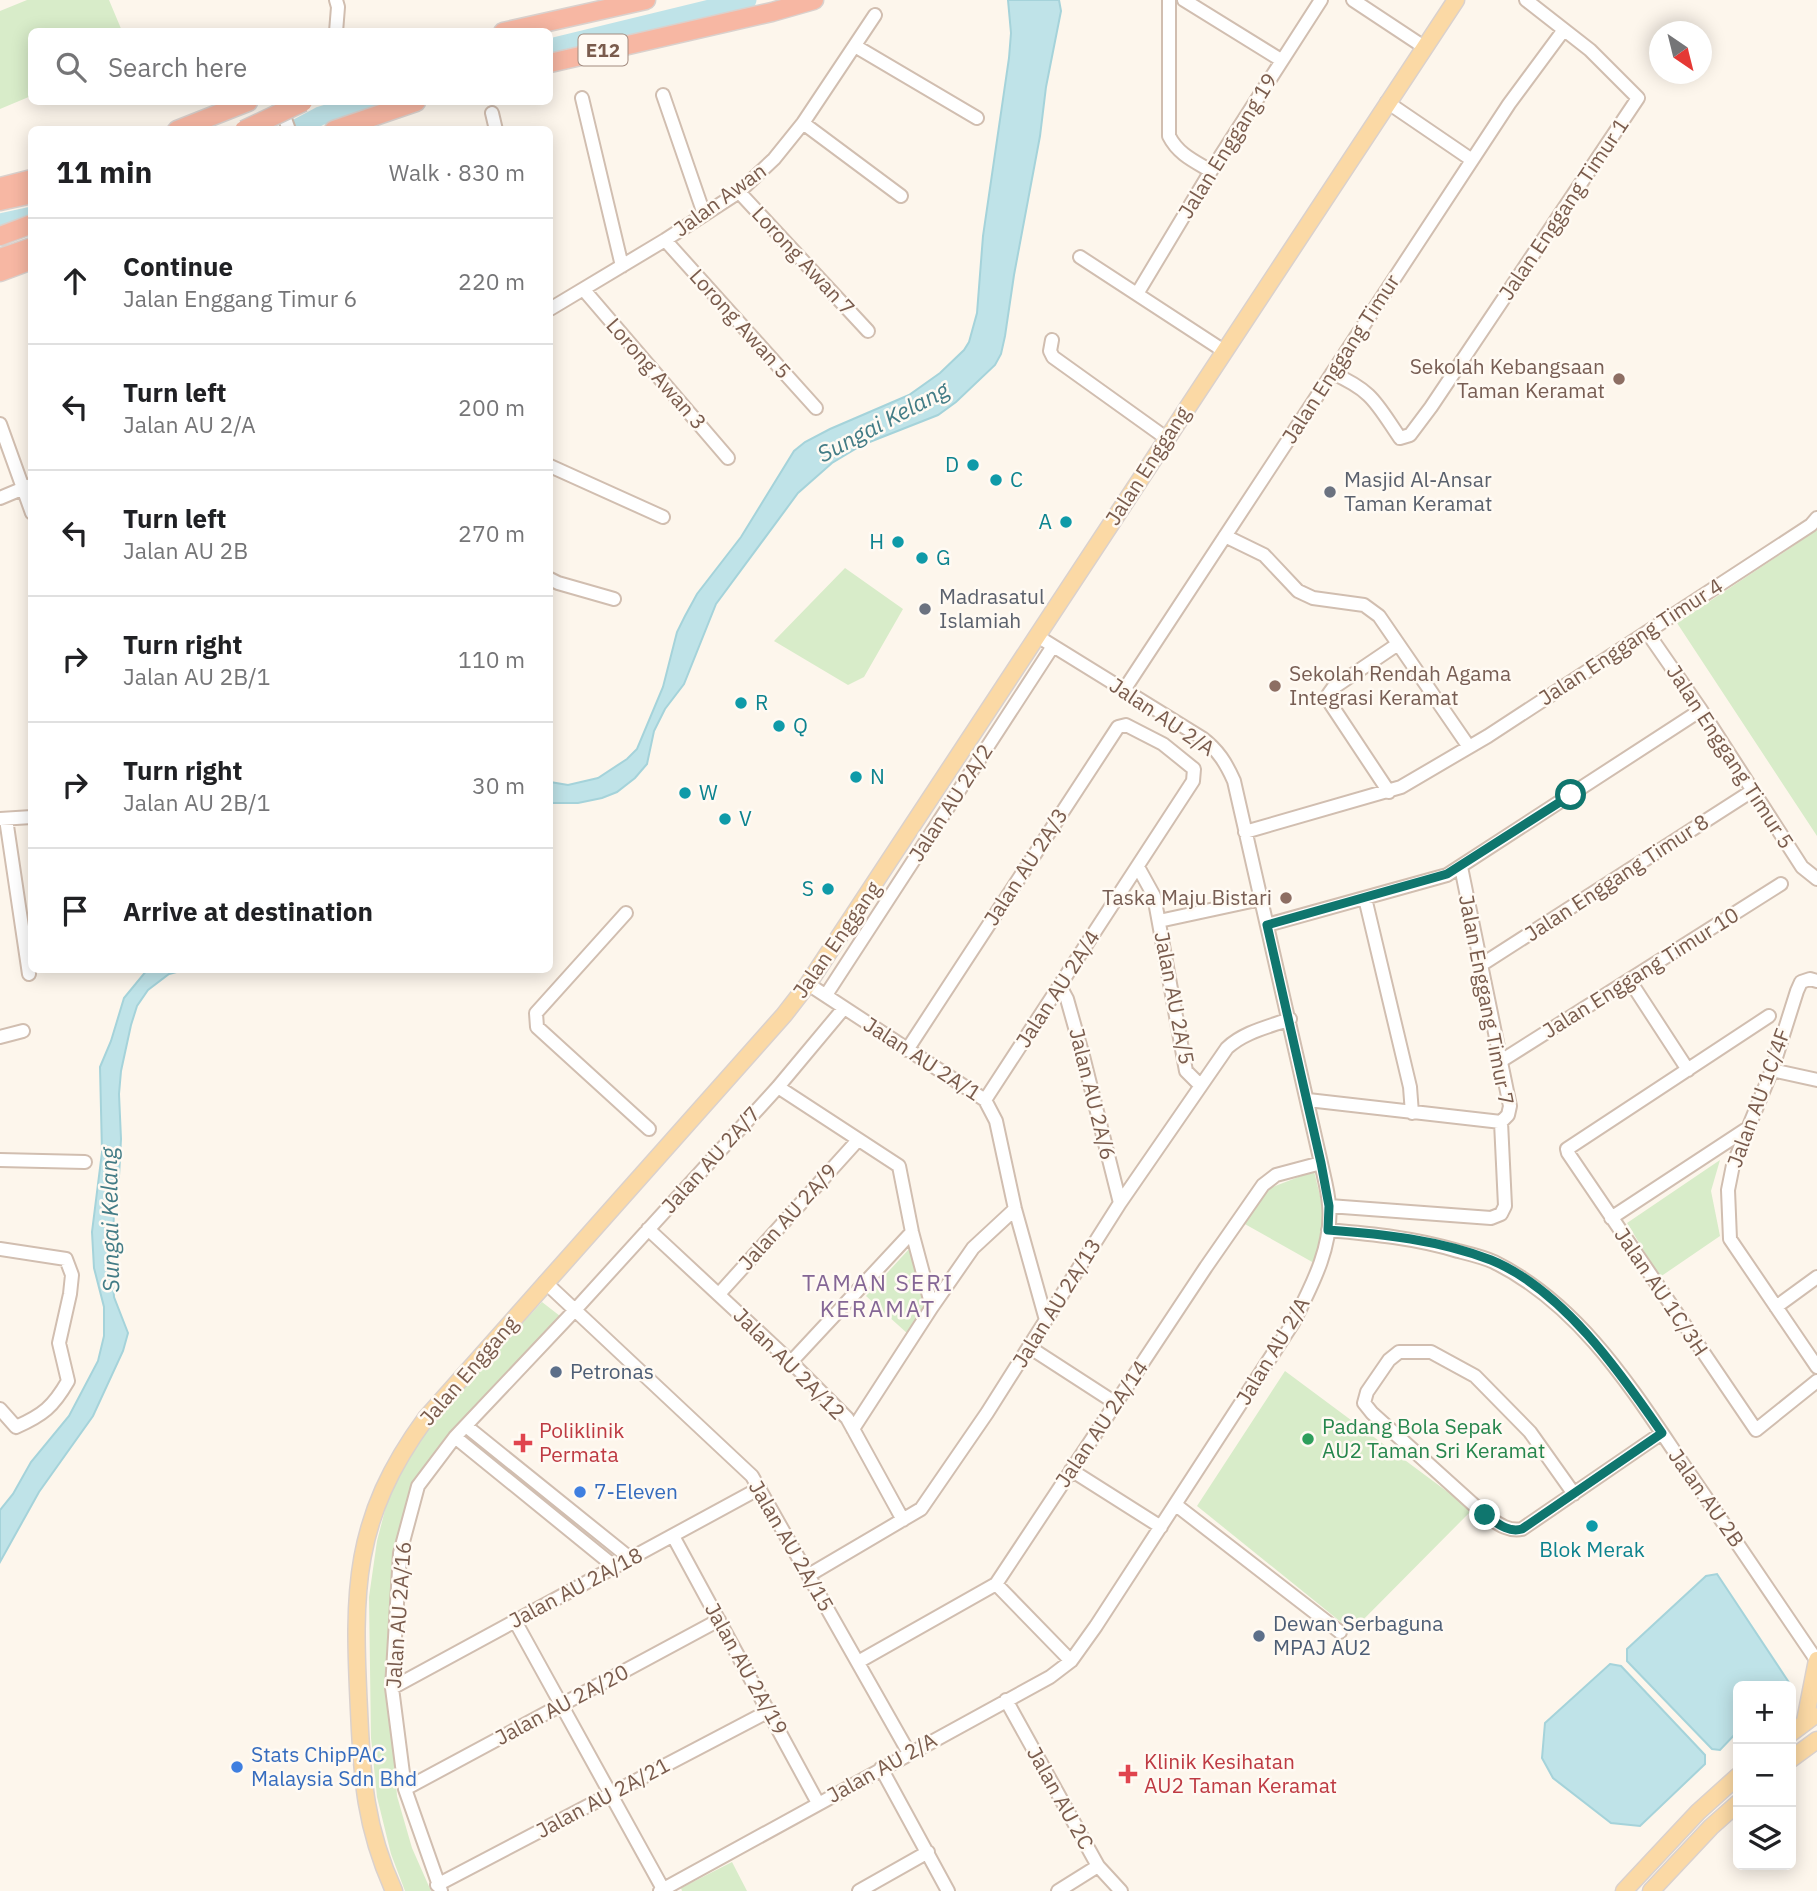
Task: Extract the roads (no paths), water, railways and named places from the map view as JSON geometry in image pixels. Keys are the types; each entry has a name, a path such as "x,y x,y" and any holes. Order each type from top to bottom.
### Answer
{"highway":[{"name":"E12","path":"521,28 646,0"},
{"name":"E12","path":"553,62 814,0"},
{"path":"187,126 240,105"},
{"path":"252,126 297,105"},
{"path":"346,126 407,105"},
{"path":"0,187 28,180"},
{"path":"0,201 28,195"},
{"path":"0,236 28,226"},
{"path":"0,258 28,248"},
{"path":"0,272 28,262"}],"main road":[{"name":"Jalan Enggang","path":"394,1891 375,1842 362,1776 355,1604 360,1563 370,1522 387,1478 404,1448 426,1419 784,1015 808,984 1455,0"},
{"path":"1796,1729 1811,1717 1817,1660"},
{"path":"1796,1755 1817,1740"},
{"path":"1624,1891 1698,1812 1733,1780"},
{"path":"1651,1891 1734,1807"}],"street":[{"path":"336,0 336,28"},
{"path":"1170,0 1169,136 1182,154 1211,171"},
{"path":"1184,0 1282,60"},
{"name":"Jalan Enggang 19","path":"1137,294 1211,171 1321,0"},
{"path":"1353,0 1424,47"},
{"name":"Jalan Enggang Timur 1","path":"1332,373 1355,383 1370,394 1400,438 1409,435 1431,407 1638,98 1590,50 1525,0"},
{"name":"Jalan Awan","path":"553,307 665,240 738,192 774,159 803,123 875,15"},
{"name":"Jalan Enggang Timur","path":"1124,690 1509,104 1563,31"},
{"path":"855,46 977,118"},
{"path":"663,95 704,214"},
{"path":"582,98 622,266"},
{"path":"1387,102 1472,160"},
{"path":"280,105 288,126"},
{"path":"492,113 495,126"},
{"path":"803,123 901,196"},
{"name":"Lorong Awan 7","path":"738,192 867,331"},
{"name":"Lorong Awan 5","path":"665,240 816,408"},
{"path":"1080,257 1224,351"},
{"name":"Lorong Awan 3","path":"584,290 728,458"},
{"path":"1052,340 1049,351 1053,357 1166,438"},
{"path":"0,424 28,486 0,498"},
{"path":"553,467 663,517"},
{"name":"Jalan Enggang Timur 4","path":"1245,832 1389,792 1469,747 1811,526 1817,518"},
{"path":"1225,536 1264,555 1298,591 1313,598 1364,605 1379,616 1469,747"},
{"path":"553,580 614,599"},
{"name":"Jalan Enggang Timur 5","path":"1647,632 1701,710 1802,867 1817,879"},
{"name":"Jalan AU 2/A","path":"662,1890 909,1752 1050,1677 1071,1661 1176,1505 1293,1323 1318,1273 1328,1230 1329,1206 1290,1019 1234,781 1219,753 1202,738 1037,636"},
{"path":"1389,792 1330,703 1328,695 1333,688 1398,644"},
{"name":"Jalan AU 2A/2","path":"826,995 1053,646"},
{"path":"1267,925 1433,880 1461,867 1701,710"},
{"name":"Jalan AU 2A/3","path":"907,1050 1118,727 1126,725 1163,744"},
{"name":"Jalan AU 2A/4","path":"985,1100 1193,781 1194,769 1163,744"},
{"name":"Jalan Enggang Timur 8","path":"1481,965 1752,790"},
{"path":"28,817 3,819 28,968"},
{"name":"Jalan AU 2A/5","path":"1138,867 1154,896 1186,1071 1200,1085"},
{"name":"Jalan Enggang Timur 7","path":"1329,1206 1491,1218 1501,1214 1505,1206 1501,1122 1508,1115 1510,1107 1461,867"},
{"name":"Jalan Enggang Timur 10","path":"1501,1061 1782,884"},
{"path":"1365,898 1402,1050 1410,1087 1412,1113"},
{"path":"1159,920 1261,900"},
{"path":"626,913 536,1013 537,1027 649,1129"},
{"name":"Jalan AU 1C/4F","path":"1814,980 1801,982 1797,991 1772,1070 1733,1166 1728,1191 1730,1239 1817,1367"},
{"path":"1630,981 1688,1070 1769,1016"},
{"name":"Jalan AU 2A/1","path":"808,984 985,1100 996,1121 1015,1209 1046,1320"},
{"name":"Jalan AU 2A/6","path":"1060,986 1067,999 1083,1056 1119,1203"},
{"name":"Jalan AU 2A/7","path":"575,1310 778,1087 844,1009"},
{"name":"Jalan AU 2A/13","path":"808,1575 921,1509 1029,1347 1119,1203 1200,1085 1236,1040 1290,1019"},
{"path":"0,1037 23,1031"},
{"name":"Jalan AU 1C/3H","path":"1688,1070 1571,1145 1567,1149 1568,1153 1756,1430 1817,1381"},
{"path":"1772,1070 1817,1080"},
{"path":"778,1087 900,1166 912,1232 932,1307"},
{"path":"1308,1100 1501,1122"},
{"path":"1611,1217 1748,1128"},
{"name":"Jalan AU 2A/9","path":"719,1294 858,1140"},
{"path":"0,1160 85,1162"},
{"name":"Jalan AU 2A/14","path":"858,1662 996,1584 1263,1185 1276,1175 1321,1163"},
{"path":"853,1429 973,1248 1015,1209"},
{"name":"Jalan AU 2A/12","path":"648,1229 836,1405 847,1418 903,1520"},
{"name":"Jalan AU 2B","path":"1328,1230 1423,1241 1492,1261 1527,1281 1560,1308 1597,1343 1817,1660"},
{"path":"791,1362 912,1232"},
{"path":"0,1249 66,1259 72,1275 59,1343 68,1381 57,1400 41,1416 16,1427 0,1409"},
{"path":"1776,1307 1817,1276"},
{"name":"Jalan AU 2A/15","path":"545,1282 752,1476 909,1752"},
{"name":"Jalan AU 2A/16","path":"439,1888 405,1789 392,1688 400,1553 418,1486 455,1437 575,1310"},
{"path":"1029,1347 1117,1404"},
{"path":"1574,1494 1530,1432 1475,1376 1431,1352 1399,1352 1389,1360 1367,1392 1364,1403 1373,1413 1485,1515 1502,1527 1515,1531 1522,1529 1574,1494 1662,1433"},
{"path":"466,1426 631,1559"},
{"path":"455,1437 615,1567"},
{"path":"1071,1470 1161,1527"},
{"name":"Jalan AU 2A/18","path":"392,1688 760,1488"},
{"path":"1176,1505 1340,1632"},
{"name":"Jalan AU 2A/19","path":"673,1536 818,1803"},
{"path":"996,1584 1071,1661"},
{"name":"Jalan AU 2A/20","path":"405,1789 719,1620"},
{"path":"515,1621 662,1890"},
{"name":"Jalan AU 2C","path":"1006,1700 1098,1866 1121,1891"},
{"name":"Jalan AU 2A/21","path":"439,1888 610,1794 769,1712"},
{"path":"881,1768 948,1891"},
{"path":"859,1891 928,1853"},
{"path":"1058,1891 1098,1866"}],"water":[{"name":"Sungai Kelang","path":"1008,0 1059,0 1061,11 1005,336 995,365 938,415 862,445 832,463 798,493 716,604 684,684 665,709 654,731 647,764 617,792 578,803 553,803 553,782 568,785 598,778 637,749 663,687 677,632 685,616 697,594 741,537 794,451 830,429 909,395 940,373 969,342 977,313 983,236 1011,33"},
{"name":"Sungai Kelang","path":"145,973 173,973 148,990 137,1006 121,1071 121,1139 119,1176 114,1195 113,1284 114,1297 128,1333 123,1351 93,1416 39,1492 0,1562 0,1510 13,1494 31,1462 69,1416 98,1361 104,1336 104,1307 94,1268 92,1232 102,1152 100,1067 124,998"},
{"path":"1717,1574 1788,1681 1733,1681 1733,1736 1720,1750 1712,1749 1627,1661 1627,1649 1706,1576"},
{"path":"1610,1664 1621,1666 1705,1755 1705,1764 1640,1826 1611,1823 1553,1778 1542,1758 1545,1723"}],"waterway":[{"path":"553,47 747,0"},
{"path":"301,126 320,116 356,105"},
{"path":"0,223 28,217"}],"place":[{"name":"Sekolah Kebangsaan Taman Keramat","path":"1619,379"},
{"name":"D","path":"973,465"},
{"name":"C","path":"996,480"},
{"name":"Masjid Al-Ansar Taman Keramat","path":"1330,492"},
{"name":"A","path":"1066,522"},
{"name":"H","path":"898,542"},
{"name":"G","path":"922,558"},
{"name":"Madrasatul Islamiah","path":"925,609"},
{"name":"Sekolah Rendah Agama Integrasi Keramat","path":"1275,686"},
{"name":"R","path":"741,703"},
{"name":"Q","path":"779,726"},
{"name":"N","path":"856,777"},
{"name":"W","path":"685,793"},
{"name":"V","path":"725,819"},
{"name":"S","path":"828,889"},
{"name":"Taska Maju Bistari","path":"1286,898"},
{"name":"Petronas","path":"556,1372"},
{"name":"Padang Bola Sepak AU2 Taman Sri Keramat","path":"1308,1439"},
{"name":"Poliklinik Permata","path":"523,1443"},
{"name":"7-Eleven","path":"580,1492"},
{"name":"Blok Merak","path":"1592,1526"},
{"name":"Dewan Serbaguna MPAJ AU2","path":"1259,1636"},
{"name":"Stats ChipPAC Malaysia Sdn Bhd","path":"237,1767"},
{"name":"Klinik Kesihatan AU2 Taman Keramat","path":"1128,1774"}],"district":[{"name":"TAMAN SERI KERAMAT","path":"878,1296"}]}
